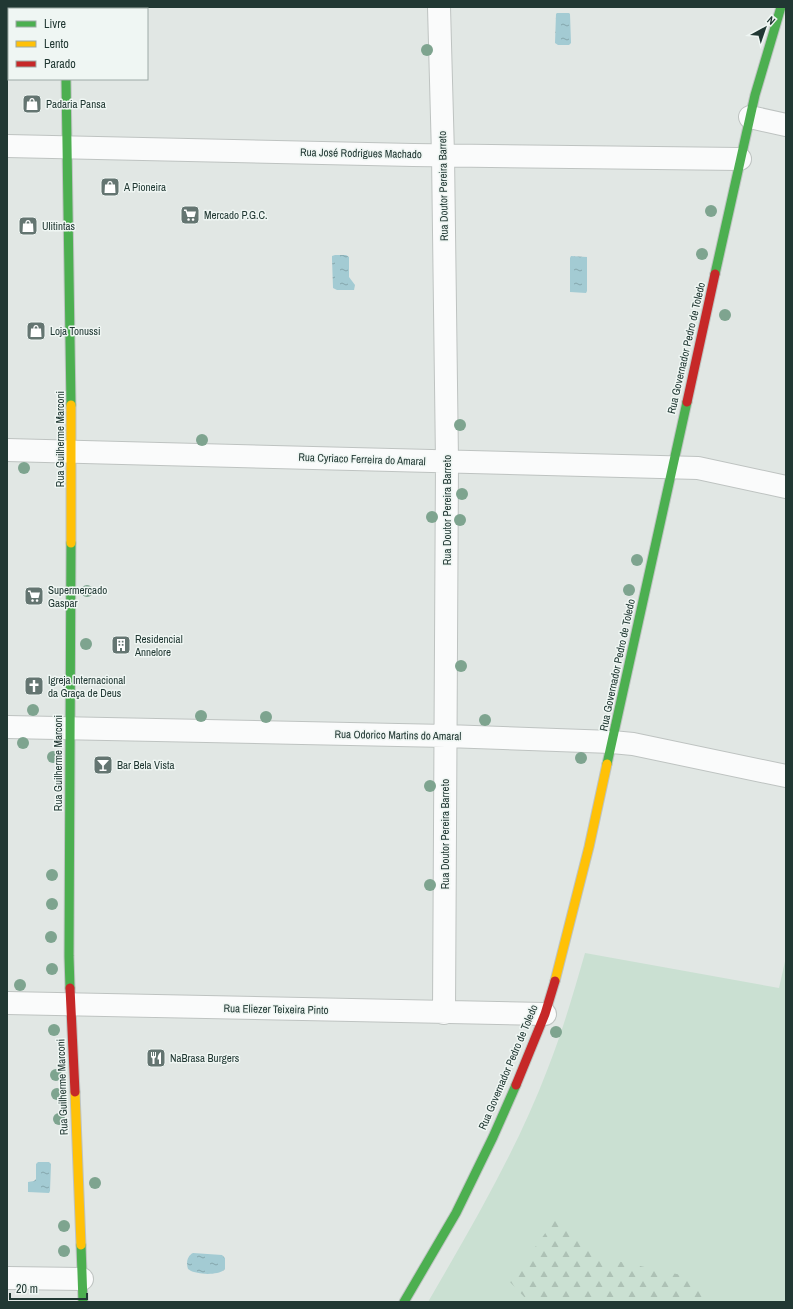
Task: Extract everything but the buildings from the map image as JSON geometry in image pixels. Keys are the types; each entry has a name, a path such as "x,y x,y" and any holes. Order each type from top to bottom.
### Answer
{"main road":[{"name":"Rua Governador Pedro de Toledo","path":"404,1302 456,1213 513,1093 545,1014 564,949 588,854 740,159 750,117 781,7"},
{"name":"Rua Guilherme Marconi","path":"66,80 72,451 69,956 83,1302"}],"street":[{"name":"Rua Doutor Pereira Barreto","path":"439,7 443,155 447,461 444,1013"},
{"path":"750,117 786,125"},
{"name":"Rua José Rodrigues Machado","path":"7,146 443,155 740,159"},
{"name":"Rua Cyriaco Ferreira do Amaral","path":"7,450 698,468 786,487"},
{"name":"Rua Odorico Martins do Amaral","path":"7,727 446,736 612,742 633,744 786,776"},
{"name":"Rua Eliezer Teixeira Pinto","path":"7,1003 545,1014"},
{"path":"7,1278 82,1279"}],"green space":[{"path":"585,953 779,988 786,957 786,1302 428,1302 493,1187 536,1098 568,1010"},
{"path":"559,1214 608,1259 695,1278 720,1302 529,1302 510,1282"}],"water":[{"path":"557,13 570,14 571,43 569,45 558,45 555,43"},
{"path":"346,255 349,257 349,277 355,285 354,290 337,290 333,288 332,256"},
{"path":"571,256 587,257 586,293 570,292"},
{"path":"38,1162 49,1162 51,1164 49,1193 28,1192 28,1182 36,1179 36,1164"},
{"path":"193,1253 222,1255 225,1258 225,1269 213,1274 196,1273 191,1271 188,1269 187,1262 189,1256"}],"traffic: fast":[{"path":"715,274 755,95 781,7"},
{"path":"66,80 71,405"},
{"path":"607,764 687,402"},
{"path":"70,988 71,543"},
{"path":"404,1302 456,1213 493,1137 516,1085"},
{"path":"81,1245 83,1302"}],"traffic: slow":[{"path":"71,405 71,543"},
{"path":"555,981 589,847 607,764"},
{"path":"75,1092 81,1245"}],"traffic: jam":[{"path":"687,402 715,274"},
{"path":"516,1085 545,1014 555,981"},
{"path":"70,988 75,1092"}],"place":[{"name":"Padaria Pansa","path":"32,104"},
{"name":"A Pioneira","path":"110,187"},
{"name":"Mercado P.G.C.","path":"190,215"},
{"name":"Ulitintas","path":"28,226"},
{"name":"Loja Tonussi","path":"36,331"},
{"name":"Supermercado Gaspar","path":"34,596"},
{"name":"Residencial Annelore","path":"121,645"},
{"name":"Igreja Internacional da Graça de Deus","path":"34,686"},
{"name":"Bar Bela Vista","path":"103,765"},
{"name":"NaBrasa Burgers","path":"156,1058"}]}
